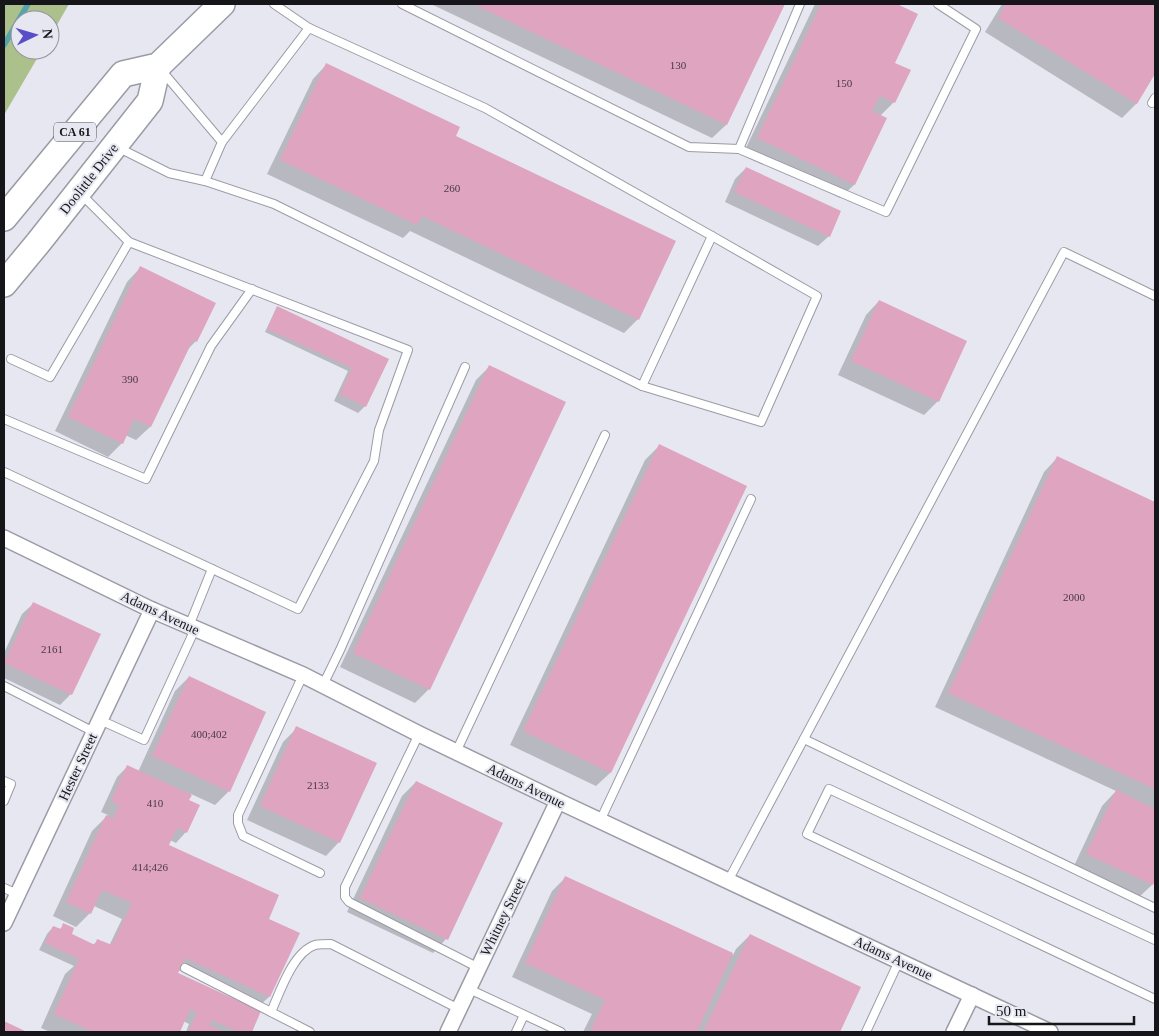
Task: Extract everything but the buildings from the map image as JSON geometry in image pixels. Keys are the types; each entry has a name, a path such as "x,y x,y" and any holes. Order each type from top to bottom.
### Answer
{"main road":[{"path":"158,66 222,4"},
{"name":"Doolittle Drive","path":"4,284 150,101 158,66"},
{"name":"CA 61","path":"4,218 123,74 158,66"}],"street":[{"name":"Adams Avenue","path":"4,538 152,610 303,675 558,801 1050,1032"},
{"name":"Hester Street","path":"4,923 11,891 97,726 152,610"},
{"name":"Whitney Street","path":"448,1032 558,801"},
{"path":"954,1032 972,995"}],"lane":[{"path":"115,146 169,173 205,181 274,204 642,386 761,422 817,296 485,108 309,28 274,4"},
{"path":"402,4 689,147 738,149 886,212 976,29 938,4"},
{"path":"738,149 800,4"},
{"path":"205,181 222,142 309,28"},
{"path":"158,66 222,142"},
{"path":"4,472 298,609 374,461 379,430 408,350 128,242 79,192"},
{"path":"642,386 712,236"},
{"path":"11,359 50,377 128,242"},
{"path":"728,881 1064,252 1155,296"},
{"path":"4,419 146,479 211,346 252,289"},
{"path":"323,686 465,367"},
{"path":"456,752 604,435"},
{"path":"600,820 751,499"},
{"path":"4,686 97,726 144,740 192,628 212,569"},
{"path":"303,675 238,815 238,823 242,836 320,873"},
{"path":"420,734 345,887 346,897 348,902 479,968"},
{"path":"804,739 1155,908"},
{"path":"4,781 11,784 4,801"},
{"path":"1155,940 829,789 807,834 1155,1000"},
{"path":"271,1012 295,960 314,945 331,944 459,1009"},
{"path":"866,1032 899,961"},
{"path":"185,968 310,1032"},
{"path":"469,989 562,1032"},
{"path":"516,1032 524,1014"}],"green space":[{"path":"4,4 69,4 60,20 60,10 10,10 10,60 36,60 4,115"}],"waterway":[{"path":"4,45 28,4"}]}
